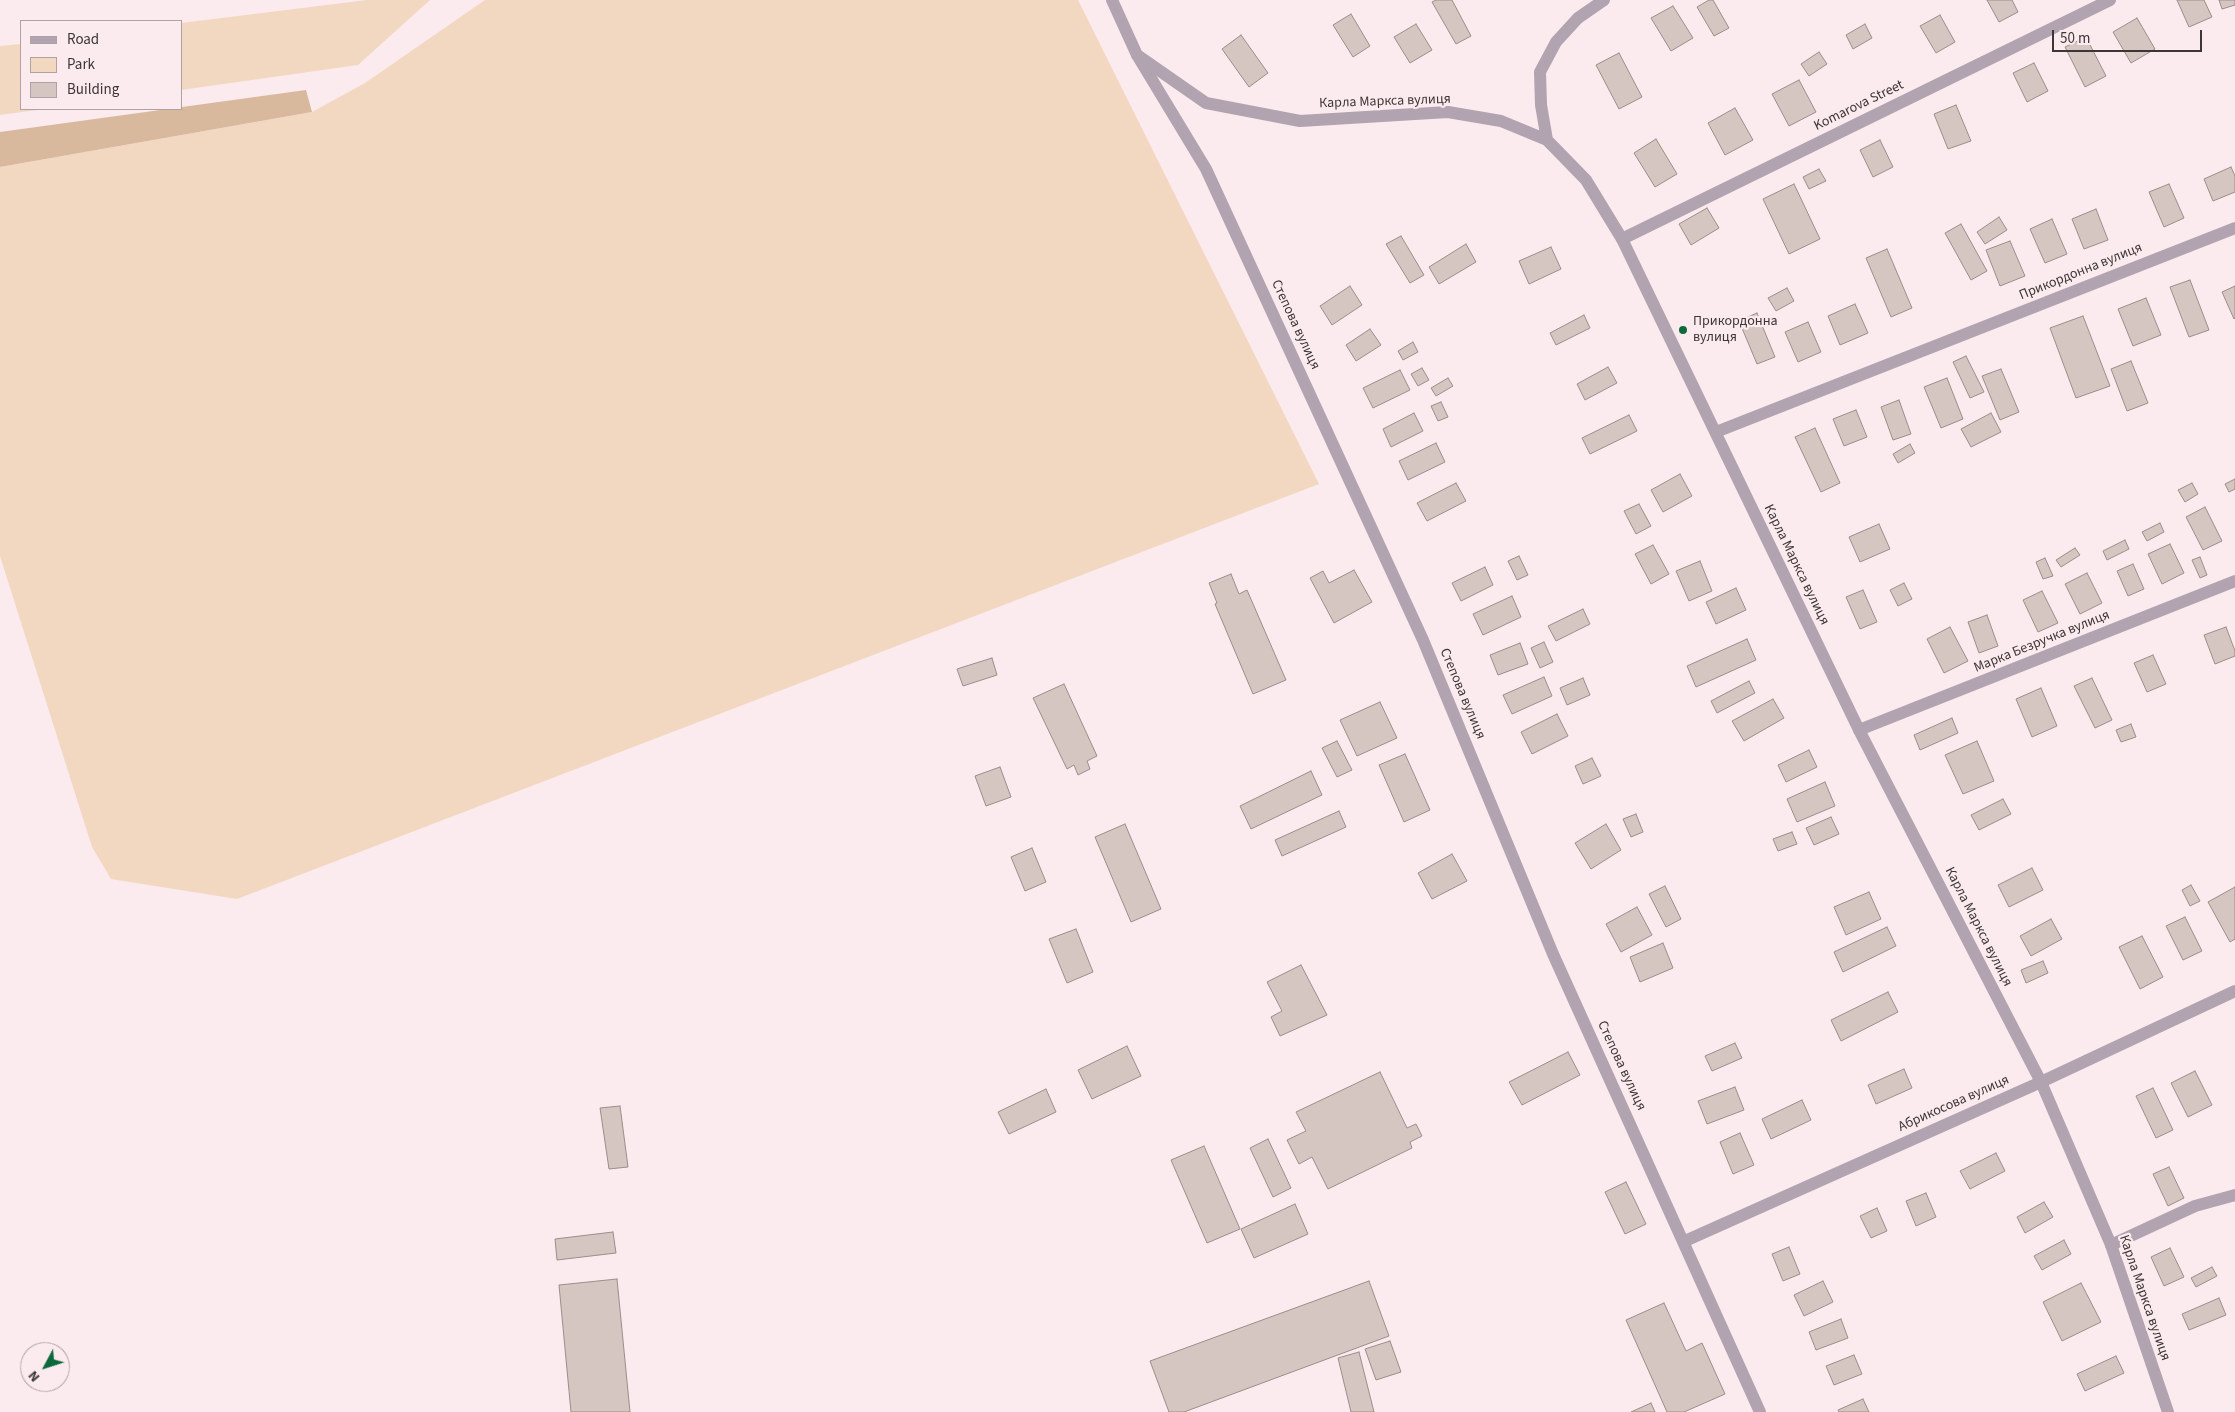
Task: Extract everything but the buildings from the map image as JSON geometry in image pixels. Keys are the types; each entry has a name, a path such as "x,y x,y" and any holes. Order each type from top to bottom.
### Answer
{"street":[{"name":"Степова вулиця","path":"1112,0 1137,55 1206,169 1256,276 1423,640 1554,954 1685,1241 1760,1412"},
{"path":"1547,140 1541,105 1540,72 1556,42 1578,18 1604,0"},
{"name":"Komarova Street","path":"1622,239 2110,0"},
{"name":"Карла Маркса вулиця","path":"1137,55 1206,103 1300,121 1448,112 1501,121 1547,140 1586,180 1622,239 1859,730 2041,1082 2111,1245 2168,1412"},
{"name":"Прикордонна вулиця","path":"1716,432 2235,228"},
{"name":"Марка Безручка вулиця","path":"1859,730 2235,581"},
{"name":"Абрикосова вулиця","path":"1685,1241 2041,1082 2235,991"},
{"path":"2111,1245 2195,1206 2235,1195"}],"green space":[{"path":"367,0 430,0 358,65 182,90 182,23"},
{"path":"485,0 1078,0 1319,484 237,899 111,879 92,847 0,556 0,167 312,112 365,83"},
{"path":"20,44 20,110 38,110 0,115 0,46"}],"shaded area":[{"path":"306,90 312,112 0,167 0,132 160,110 182,110 182,107"}],"place":[{"name":"Прикордонна вулиця","path":"1683,330"}]}
